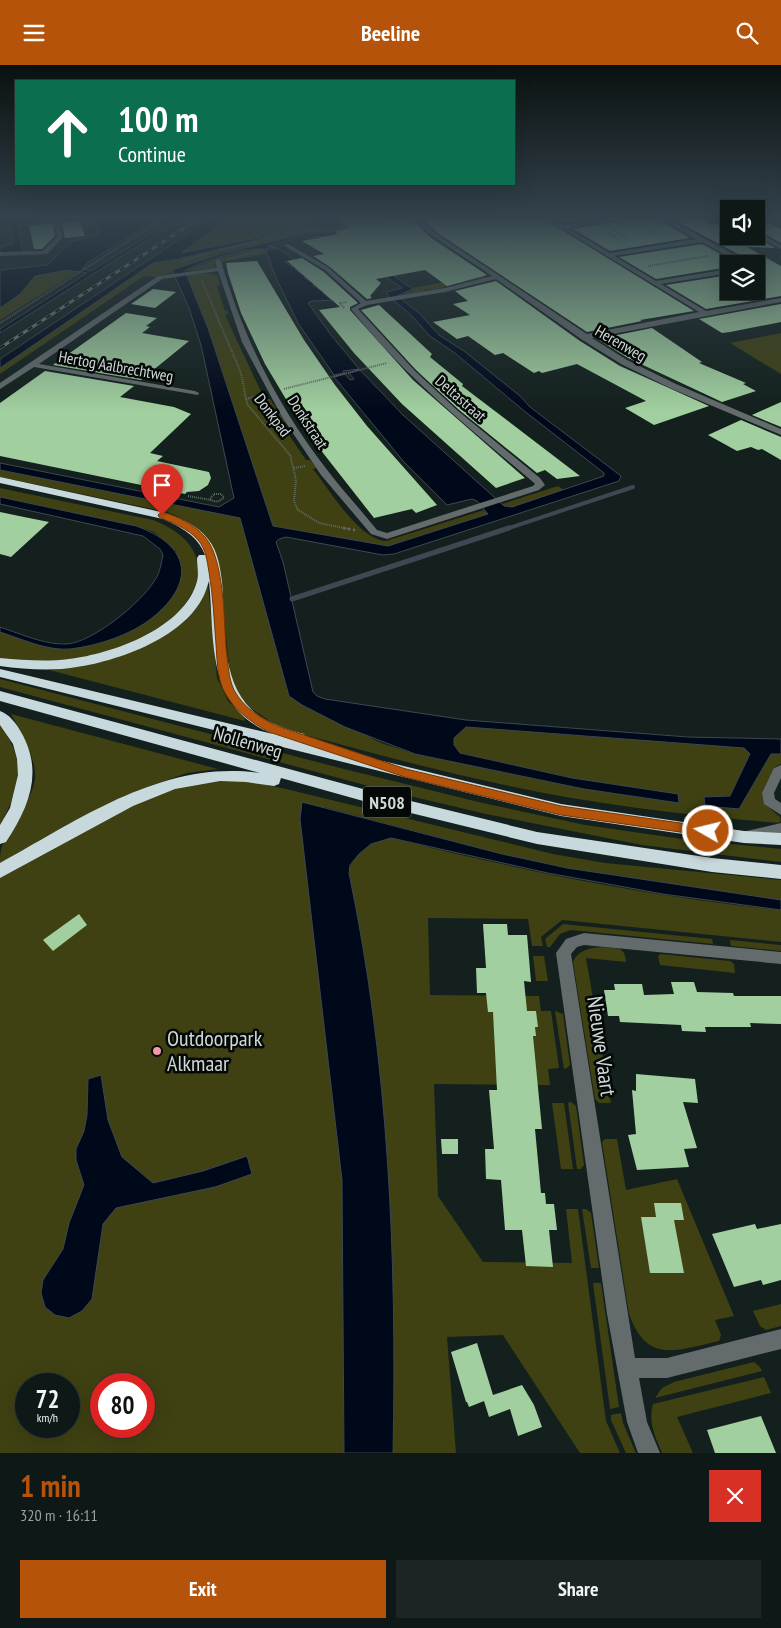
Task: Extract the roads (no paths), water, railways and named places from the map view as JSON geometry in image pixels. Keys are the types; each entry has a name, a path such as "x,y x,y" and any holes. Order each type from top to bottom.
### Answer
{"highway":[{"path":"0,480 148,511 173,519 193,531 202,538 212,562 217,590 223,672 228,688 238,704 259,722 273,729 405,773"},
{"path":"0,485 136,512 168,522 184,532 198,545 202,554 205,574 201,592 185,613 153,637 133,647 79,662 43,665 0,662"},
{"name":"Nollenweg","path":"0,673 561,810 744,837 781,839"},
{"name":"Nollenweg","path":"0,696 374,799 537,838 712,865 781,872"},
{"path":"0,716 18,738 24,752 26,774 18,807 0,837"},
{"path":"0,871 135,797 171,783 210,776 255,776 374,799"}],"street":[{"name":"Hertog Aalbrechtweg","path":"0,387 153,281"},
{"name":"Donkstraat","path":"223,281 232,312 242,336 272,393 318,464 374,532 380,535 392,535 474,509"},
{"path":"340,281 366,303 402,298 480,281"},
{"name":"Herenweg","path":"502,281 584,337 634,367 781,432"},
{"path":"649,281 705,313"},
{"path":"656,285 678,281"},
{"path":"584,337 781,300"},
{"name":"Deltastraat","path":"366,303 355,307 355,311 412,373 454,412 540,483 536,488 474,509"},
{"name":"Hertog Aalbrechtweg","path":"32,365 195,393"},
{"path":"781,770 778,771 768,793 769,801 781,809"},
{"path":"744,837 781,828"},
{"name":"Nieuwe Vaart","path":"649,1453 637,1422 615,1305 563,953 566,947 574,941 584,939 781,958"},
{"path":"627,1368 667,1368 781,1339"}],"water":[{"path":"0,281 31,281 20,294 0,308"},
{"path":"75,281 82,281 0,333 0,329"},
{"path":"117,281 127,281 0,368 0,359"},
{"path":"177,281 189,281 208,328 273,526 388,546 488,514 477,501 472,499 447,505 404,462 334,377 345,374 350,380 354,379 349,373 360,370 403,415 504,506 512,507 604,476 604,473 523,410 456,354 430,336 412,316 391,298 388,298 389,296 386,292 402,288 391,281 401,281 413,289 397,296 419,313 439,335 464,351 520,396 530,407 621,476 619,481 394,554 383,555 286,537 279,539 276,542 283,562 313,692 317,696 325,699 466,720 688,737 781,739 781,754 771,754 739,809 705,806 704,797 730,796 750,754 744,748 466,727 454,738 454,745 460,753 572,778 678,794 679,803 584,789 415,754 345,727 302,705 289,696 240,518 0,470 0,463 219,507 234,498 201,345 189,308"},
{"path":"277,281 315,282 313,285 326,292 323,293 329,298 335,300 312,301 308,303 359,369 343,371 344,373 334,375 298,323"},
{"path":"0,497 136,526 154,534 168,543 177,554 181,566 181,578 176,591 166,604 144,624 113,639 91,645 70,649 52,648 0,632 0,627 50,643 67,644 78,642 116,620 139,599 155,580 163,555 160,549 143,536 0,504"},
{"path":"302,802 502,854 567,868 781,900 781,910 663,894 548,873 391,838 371,844 350,865 349,873 363,945 373,1017 382,1089 388,1162 393,1307 393,1453 344,1453 342,1180 300,819"},
{"path":"101,1075 108,1120 122,1157 153,1183 203,1171 247,1156 252,1174 215,1187 116,1208 103,1224 92,1299 82,1311 69,1318 55,1315 45,1307 41,1293 43,1280 63,1249 69,1223 84,1185 76,1160 76,1149 84,1131 87,1115 88,1079"}],"waterway":[{"path":"506,529 633,487"},
{"path":"292,599 509,528"}],"railway":[{"path":"0,348 103,281"}],"place":[{"name":"Outdoorpark Alkmaar","path":"157,1051"}]}
